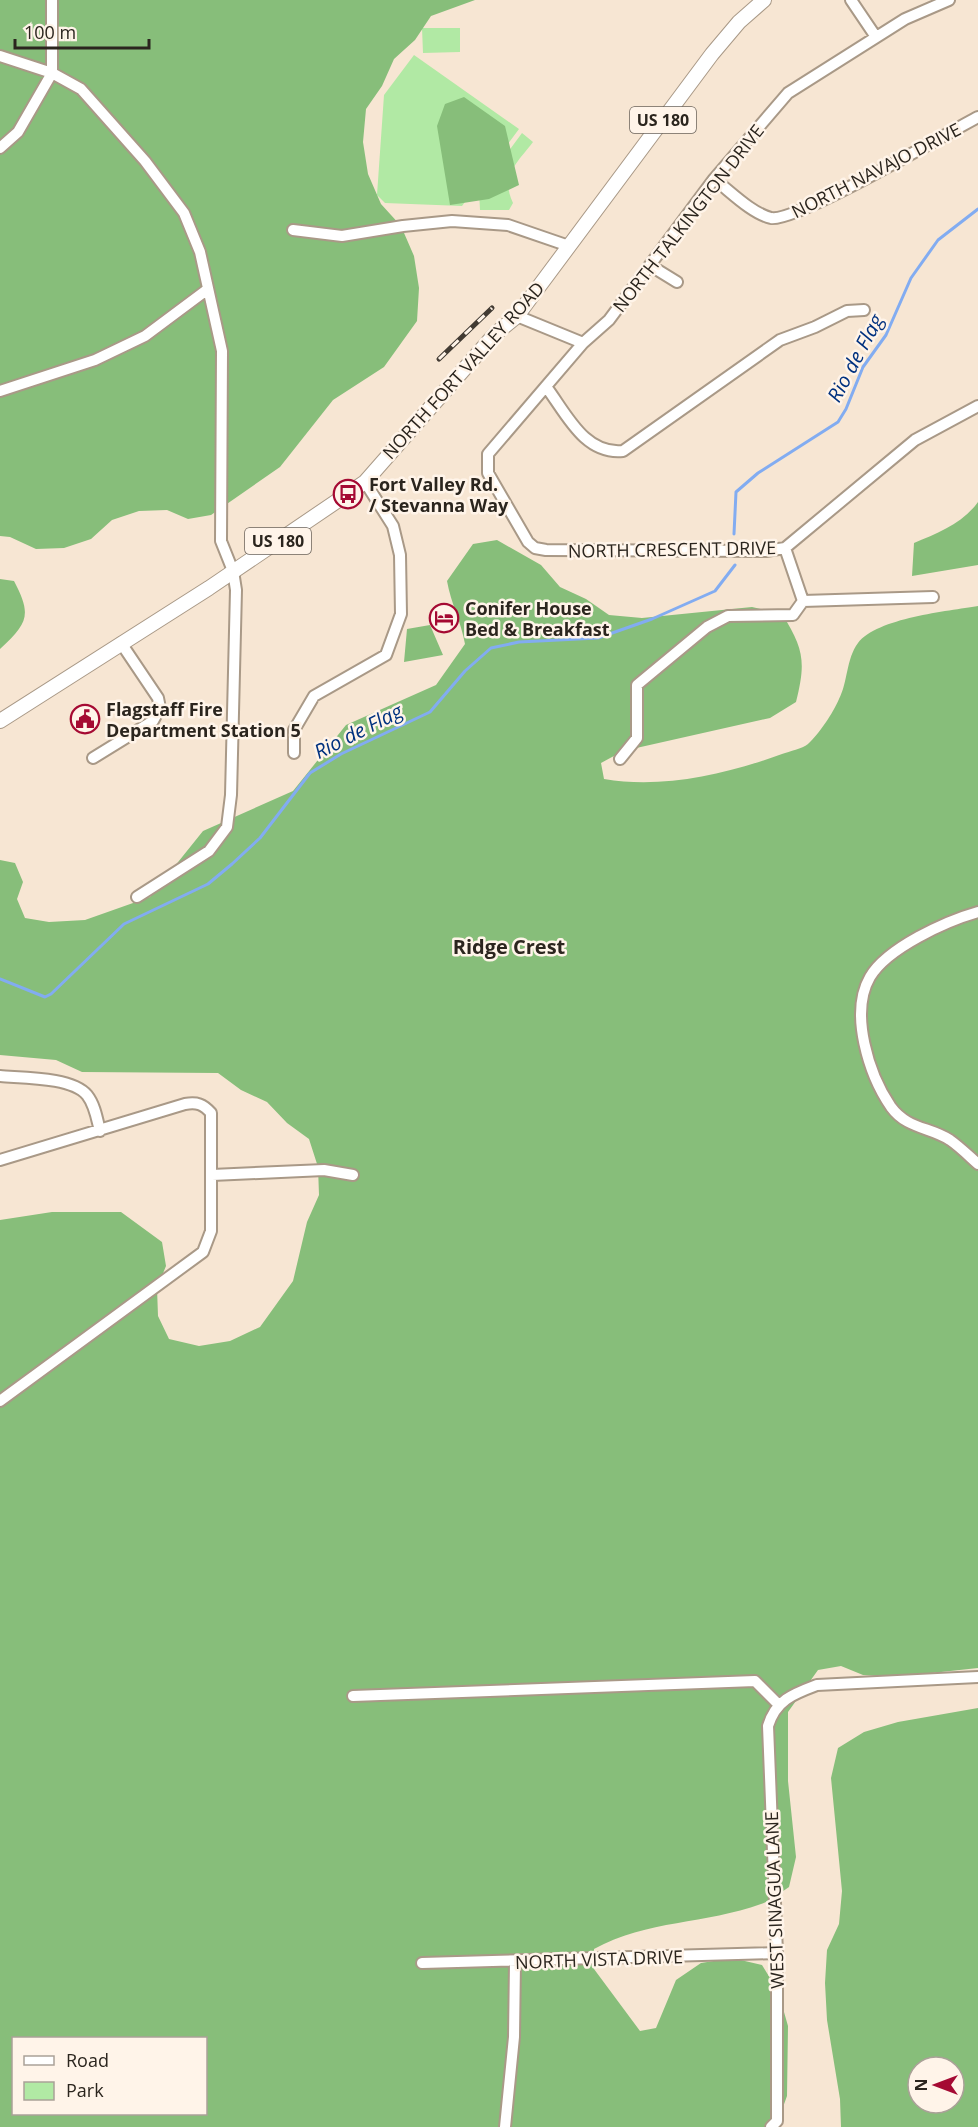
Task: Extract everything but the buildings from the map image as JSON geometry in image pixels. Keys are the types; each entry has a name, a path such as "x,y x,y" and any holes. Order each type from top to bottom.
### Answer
{"main road":[{"name":"NORTH FORT VALLEY ROAD","path":"0,721 233,571 365,482 495,334 517,316 712,54 739,22 764,0"}],"street":[{"path":"0,148 18,132 52,73 52,0"},
{"path":"851,0 876,37"},
{"name":"NORTH TALKINGTON DRIVE","path":"488,454 584,343 609,320 714,179 788,93 905,19 949,0"},
{"path":"0,56 52,73 81,89 145,161 184,213 200,252 222,351 222,542 233,571 236,598 231,795 227,827 209,851 137,897"},
{"name":"NORTH NAVAJO DRIVE","path":"714,179 760,213 781,218 811,206 978,117"},
{"path":"293,230 342,237 403,226 452,221 508,225 569,246"},
{"path":"651,266 677,282"},
{"path":"0,391 95,360 145,336 208,289"},
{"path":"547,388 589,444 609,453 623,451 780,340 847,312 864,310"},
{"path":"517,316 584,343"},
{"name":"NORTH CRESCENT DRIVE","path":"488,454 488,473 528,542 535,548 546,550 722,551 784,548 915,440 978,406"},
{"path":"294,753 294,730 314,696 386,655 401,614 400,555 393,526 365,482"},
{"path":"784,548 803,601"},
{"path":"803,601 933,597"},
{"path":"620,759 637,738 637,685 707,627 728,616 793,615 803,601"},
{"path":"93,758 153,722 160,708 158,698 121,643"},
{"path":"978,912 942,926 885,958 869,979 860,1013 870,1063 892,1108 912,1126 949,1139 978,1164"},
{"path":"0,1076 56,1081 73,1086 87,1095 96,1112 100,1131"},
{"path":"0,1160 185,1104 194,1102 204,1105 211,1113 211,1231 203,1252 0,1401"},
{"path":"212,1175 324,1170 353,1175"},
{"path":"353,1696 756,1681 779,1705 797,1692 817,1685 978,1677"},
{"name":"WEST SINAGUA LANE","path":"774,2124 777,1953 768,1726 773,1709 779,1705"},
{"name":"NORTH VISTA DRIVE","path":"422,1963 777,1953"},
{"path":"505,2127 514,2037 515,1962"}],"green space":[{"path":"0,0 475,0 431,16 415,40 394,59 382,86 366,109 363,142 368,174 381,204 401,226 414,256 419,288 417,321 384,367 333,400 280,467 211,515 188,519 167,510 139,511 112,520 91,539 64,548 36,549 10,537 0,536"},
{"path":"422,28 460,28 460,52 423,53"},
{"path":"414,55 519,129 462,206 385,203 377,195 384,95"},
{"path":"464,97 505,126 519,185 489,199 450,205 437,126 445,104"},
{"path":"522,133 533,142 516,163 509,177 509,193 513,203 509,210 480,210 479,191"},
{"path":"978,502 978,565 912,576 914,543 957,522"},
{"path":"497,540 541,565 560,587 586,599 609,615 642,618 752,607 782,614 795,637 801,656 801,676 796,702 770,718 623,751 601,763 604,779 626,782 695,778 739,768 803,747 817,735 833,711 842,692 854,649 867,634 881,627 914,617 978,606 978,1668 895,1677 863,1675 841,1666 818,1670 788,1712 788,1781 796,1857 789,1887 761,1904 656,1927 594,1949 594,1969 640,2031 656,2028 676,1980 701,1963 732,1958 762,1965 778,1991 788,2026 787,2096 779,2118 780,2127 0,2127 0,1220 52,1212 121,1212 162,1242 166,1266 157,1288 158,1316 169,1339 199,1346 230,1341 260,1327 293,1281 307,1222 319,1195 318,1167 309,1139 287,1123 267,1102 241,1090 218,1073 82,1072 56,1060 0,1055 0,860 15,863 23,882 17,899 25,918 49,922 85,920 150,897 203,831 293,791 346,725 436,685 465,644 447,581 473,544"},
{"path":"0,579 14,581 25,611 17,632 0,649"},
{"path":"430,625 443,655 404,662 407,629"},
{"path":"978,1708 978,2127 841,2127 840,2099 827,2020 825,1983 827,1950 839,1924 842,1891 831,1778 838,1748 864,1732 898,1722"}],"waterway":[{"name":"Rio de Flag","path":"734,534 736,492 758,473 838,422 846,409 863,367 886,335 911,278 938,240 978,209"},
{"name":"Rio de Flag","path":"0,979 45,997 51,994 124,924 208,884 232,864 260,838 310,773 341,754 430,712 465,671 491,648 519,642 598,638 652,619 715,591 735,565"}],"railway":[{"path":"439,359 492,308"}],"place":[{"name":"Fort Valley Rd. / Stevanna Way","path":"348,494"},
{"name":"Conifer House Bed & Breakfast","path":"444,618"},
{"name":"Flagstaff Fire Department Station 5","path":"85,719"}],"district":[{"name":"Ridge Crest","path":"509,946"}]}
